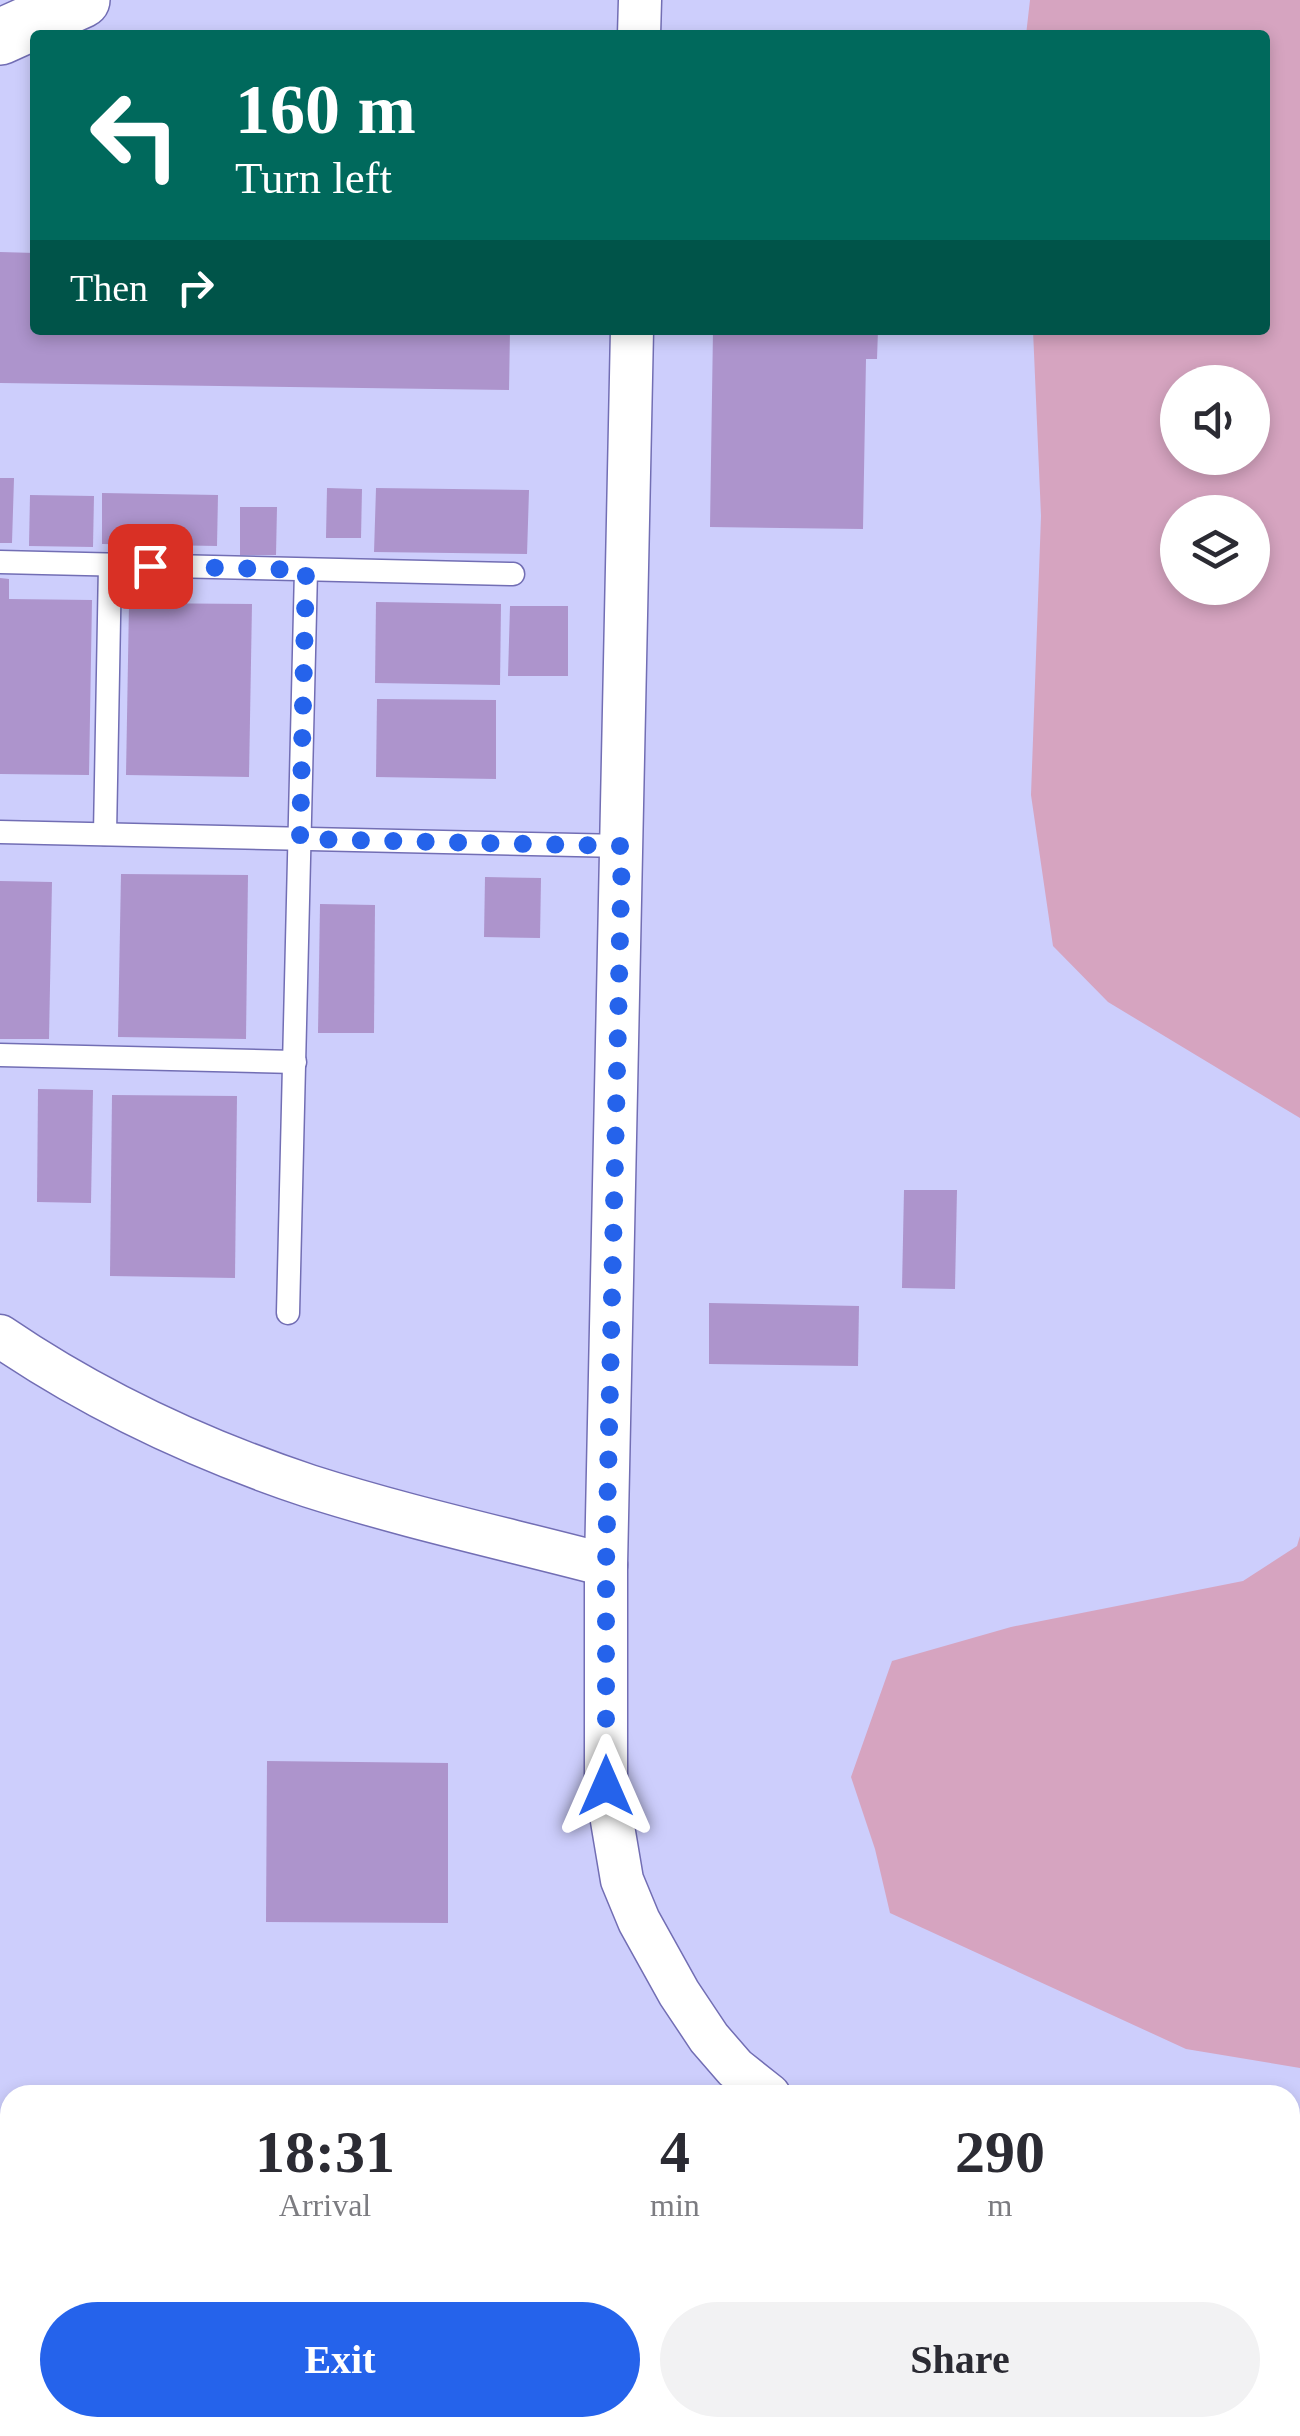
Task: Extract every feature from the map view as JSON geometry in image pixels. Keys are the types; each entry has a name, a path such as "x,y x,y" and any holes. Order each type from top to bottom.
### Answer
{"main road":[{"path":"0,37 82,0"}],"street":[{"path":"639,30 640,0"},
{"path":"632,335 606,1565 606,1786 622,1880 639,1922 699,2024 735,2068 756,2085"},
{"path":"0,1336 43,1365 135,1415 294,1480 606,1565"}],"lane":[{"path":"0,562 514,574"},
{"path":"105,834 110,565"},
{"path":"288,1313 306,570"},
{"path":"0,832 622,846"},
{"path":"0,1056 294,1062"}],"shaded area":[{"path":"1030,0 1300,0 1300,1118 1108,1002 1053,946 1031,795 1041,516 1033,335 1270,335 1270,30 1027,30"},
{"path":"1300,1536 1300,2068 1186,2049 890,1913 875,1849 851,1777 892,1661 1011,1627 1243,1581 1297,1546"}],"building":[{"path":"0,252 30,253 30,335 510,335 509,390 0,383"},
{"path":"713,335 878,335 877,359 866,359 863,529 710,527"},
{"path":"0,478 14,478 12,543 0,543"},
{"path":"327,488 362,489 361,538 326,538"},
{"path":"376,488 529,490 527,554 374,552"},
{"path":"102,493 218,495 217,546 102,544"},
{"path":"30,495 94,496 93,547 29,546"},
{"path":"240,507 277,507 276,555 240,555"},
{"path":"0,578 9,579 9,599 92,600 89,775 0,774"},
{"path":"376,602 501,604 500,685 375,683"},
{"path":"129,603 252,604 249,777 126,775"},
{"path":"510,606 568,606 568,676 508,676"},
{"path":"377,699 496,700 496,779 376,777"},
{"path":"121,874 248,875 246,1039 118,1037"},
{"path":"485,877 541,878 540,938 484,937"},
{"path":"0,881 52,882 49,1039 0,1039"},
{"path":"320,904 375,905 374,1033 318,1033"},
{"path":"38,1089 93,1090 91,1203 37,1202"},
{"path":"112,1095 237,1096 235,1278 110,1276"},
{"path":"904,1190 957,1190 955,1289 902,1288"},
{"path":"709,1303 859,1306 858,1366 709,1364"},
{"path":"267,1761 448,1763 448,1923 266,1922"}],"route":[{"path":"150,566 306,570 300,839 622,846 606,1565 606,1786"}]}
